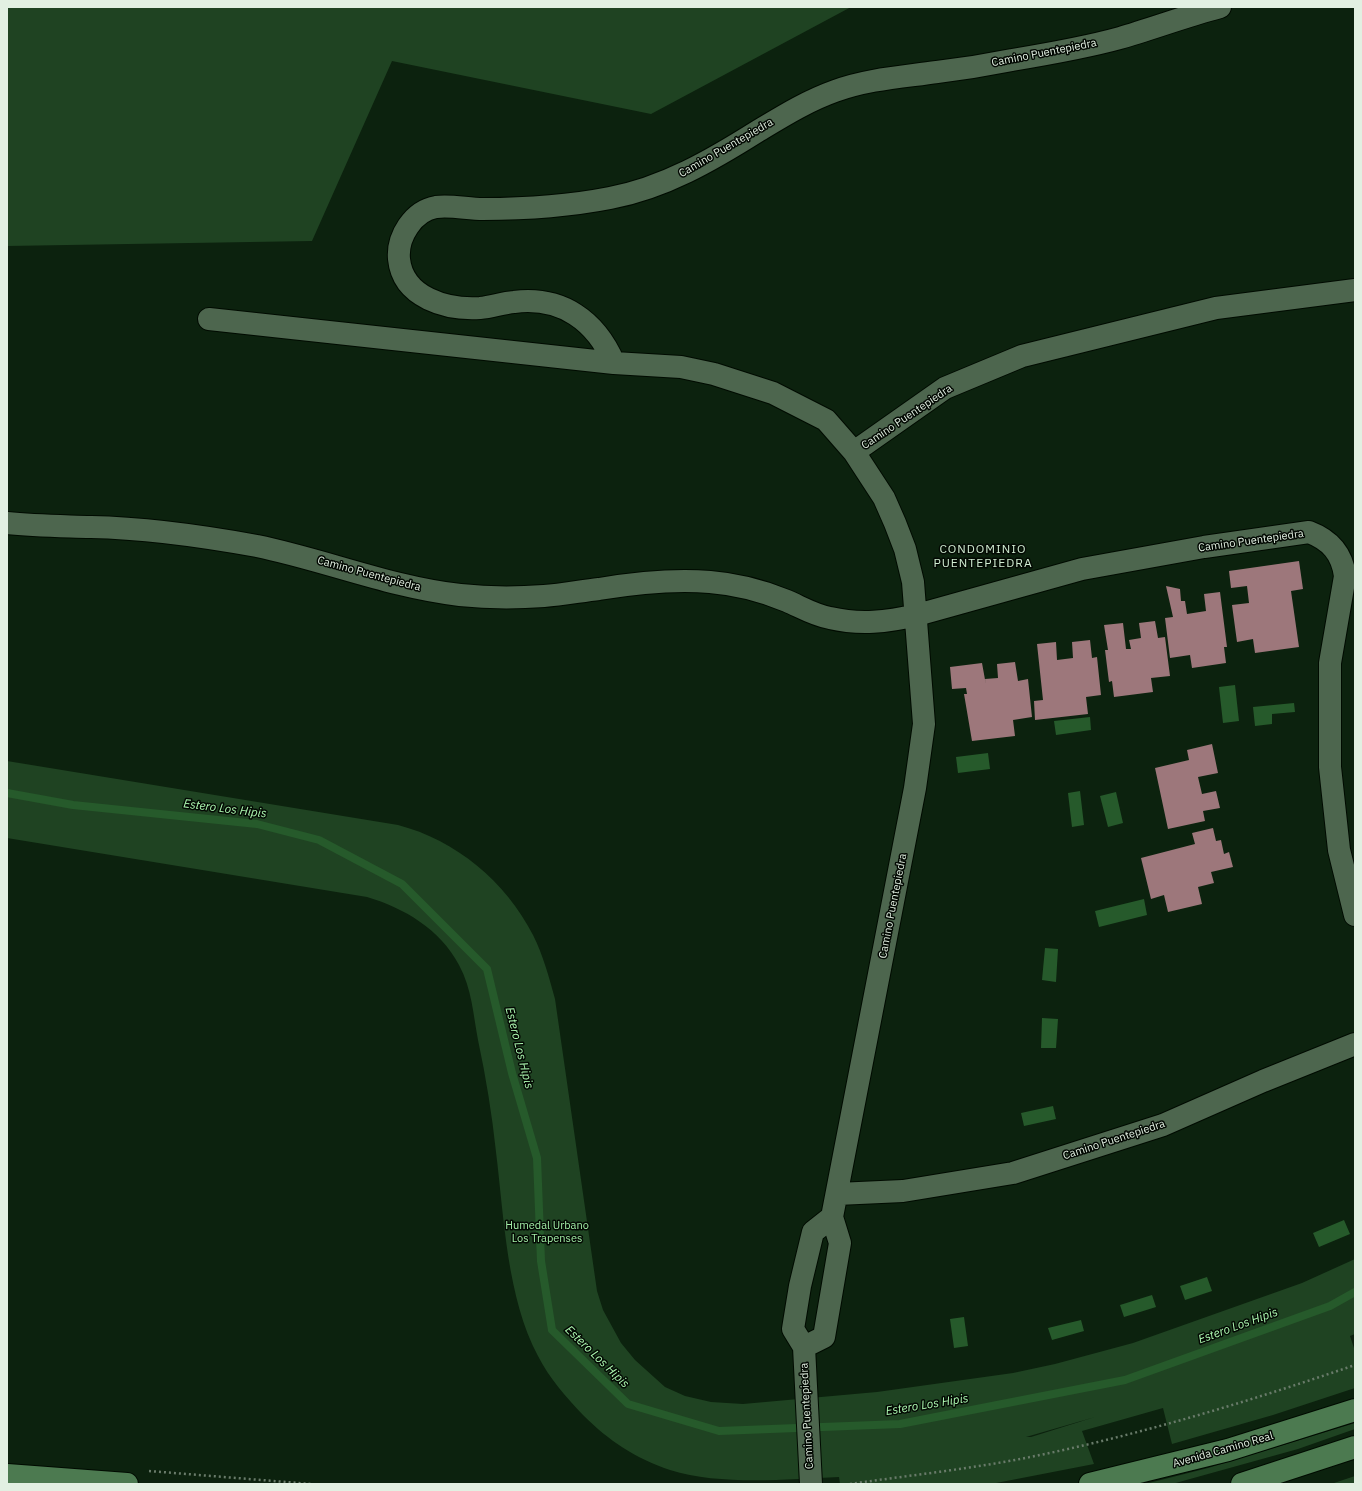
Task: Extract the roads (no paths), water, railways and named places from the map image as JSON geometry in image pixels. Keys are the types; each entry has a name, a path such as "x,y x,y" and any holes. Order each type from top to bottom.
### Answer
{"main road":[{"name":"Avenida Camino Real","path":"1090,1484 1228,1450 1355,1410"},
{"path":"1242,1484 1355,1447"},
{"path":"7,1475 127,1484"}],"street":[{"name":"Camino Puentepiedra","path":"614,363 607,346 597,332 588,323 568,310 551,304 533,301 515,302 496,307 475,309 455,307 424,297 414,290 406,281 401,270 399,258 400,244 405,231 418,216 436,207 484,209 532,207 613,198 644,190 696,168 782,115 808,102 848,87 898,76 935,73 1062,51 1131,34 1220,7"},
{"name":"Camino Puentepiedra","path":"854,452 945,388 1022,356 1216,308 1355,290"},
{"name":"Camino Puentepiedra","path":"209,319 614,363 681,368 714,374 773,393 826,420 854,452 884,498 905,549 913,582 917,616 924,724 915,788 832,1217 840,1243 824,1337 804,1347"},
{"name":"Camino Puentepiedra","path":"7,523 36,526 143,530 197,536 258,546 319,560 406,585 460,595 502,597 544,596 601,588 659,583 686,581 712,582 738,586 764,593 808,611 849,622 886,622 917,616 1082,570 1204,547 1309,532 1321,537 1331,544 1344,565 1345,576 1330,663 1330,767 1339,850 1355,915"},
{"name":"Camino Puentepiedra","path":"837,1194 903,1191 1013,1173 1163,1125 1355,1044"},
{"name":"Camino Puentepiedra","path":"811,1484 804,1347 793,1329 800,1286 813,1232 832,1217"}],"waterway":[{"name":"Estero Los Hipis","path":"7,793 73,805 257,824 319,840 402,884 487,969 512,1073 537,1158 541,1261 552,1330 628,1404 719,1431 900,1424 1125,1380 1330,1306 1355,1292"}],"district":[{"name":"CONDOMINIO PUENTEPIEDRA","path":"983,557"}],"park label":[{"name":"Humedal Urbano Los Trapenses","path":"547,1232"}]}
